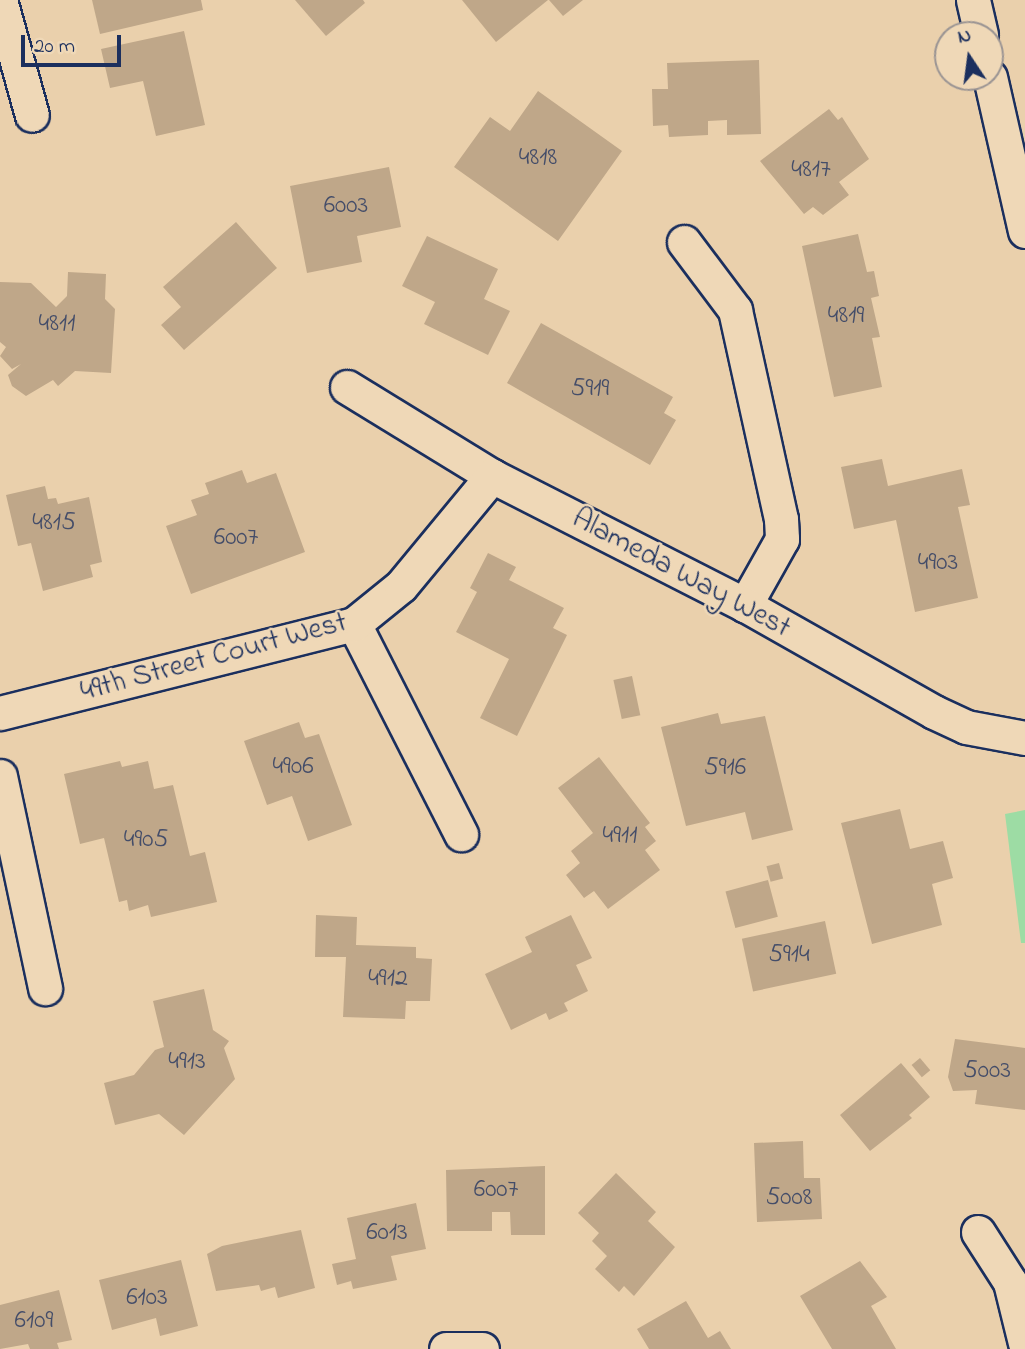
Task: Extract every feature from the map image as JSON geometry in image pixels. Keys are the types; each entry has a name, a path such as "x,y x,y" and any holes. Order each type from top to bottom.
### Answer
{"street":[{"path":"1,0 32,115"},
{"path":"973,0 978,21"},
{"path":"993,91 1025,231"},
{"path":"684,242 735,310 781,519 782,539 746,605"},
{"name":"Alameda Way West","path":"347,387 492,476 746,605 934,712 966,726 1025,738"},
{"name":"49th Street Court West","path":"0,713 354,624 401,586 492,476"},
{"path":"354,624 461,834"},
{"path":"0,775 45,988"},
{"path":"978,1232 1010,1282 1025,1343"},
{"path":"446,1349 482,1349"}],"green space":[{"path":"1025,810 1025,943 1021,943 1005,814"}],"building":[{"path":"92,0 201,0 203,10 100,34"},
{"path":"295,0 363,0 365,3 326,36"},
{"path":"462,0 548,0 496,42"},
{"path":"549,0 583,0 563,16"},
{"path":"184,31 205,125 156,136 143,81 110,88 101,49"},
{"path":"759,60 761,134 727,135 727,120 708,121 708,135 669,137 668,125 653,126 652,89 668,89 667,63"},
{"path":"538,91 622,151 558,241 454,167 490,117 510,131"},
{"path":"829,109 838,120 842,117 869,159 839,182 849,195 823,215 813,207 804,214 760,161"},
{"path":"389,167 401,227 357,236 362,262 307,273 290,186"},
{"path":"236,222 277,268 184,350 161,325 181,307 163,287"},
{"path":"858,234 867,272 874,271 879,296 871,298 880,337 872,338 882,387 834,397 802,246"},
{"path":"427,236 498,269 484,299 510,311 488,355 424,324 435,302 402,286"},
{"path":"68,272 106,274 105,299 115,309 111,373 75,371 58,386 53,380 26,396 12,386 8,375 21,364 12,369 0,356 6,347 0,342 0,282 31,283 56,307 67,296"},
{"path":"541,323 673,397 664,413 676,420 650,465 507,383"},
{"path":"882,459 888,486 962,469 970,505 958,507 978,598 915,612 896,520 854,529 841,467"},
{"path":"242,470 247,483 276,473 305,552 191,594 166,526 197,515 191,500 209,494 205,483"},
{"path":"45,486 48,499 56,498 58,504 89,497 102,562 90,565 93,577 43,591 31,543 18,546 6,495"},
{"path":"488,553 516,567 509,580 564,608 553,628 567,635 517,736 480,718 509,659 456,632 477,592 470,588"},
{"path":"632,676 640,715 622,719 613,680"},
{"path":"718,713 721,724 765,716 793,830 752,840 745,812 686,826 661,727"},
{"path":"299,722 305,738 319,734 352,825 308,841 292,796 267,805 244,741"},
{"path":"599,757 650,823 645,827 656,841 645,850 660,870 608,909 594,891 584,898 566,875 580,863 571,851 593,833 558,788"},
{"path":"120,761 122,767 148,761 154,789 173,785 190,856 205,852 217,902 151,917 148,905 129,911 127,900 119,902 104,838 80,844 64,774"},
{"path":"900,809 910,849 943,841 953,878 932,884 942,925 872,944 841,823"},
{"path":"779,863 783,878 771,882 766,866"},
{"path":"768,880 778,917 735,928 725,891"},
{"path":"316,915 357,917 356,945 416,947 416,958 432,959 430,1001 406,1001 405,1019 343,1017 346,957 315,957"},
{"path":"571,915 592,958 576,965 588,991 564,1003 568,1011 549,1020 546,1013 511,1030 485,974 532,952 525,937"},
{"path":"825,921 836,974 753,991 742,939"},
{"path":"204,989 213,1030 229,1041 224,1048 235,1079 184,1135 159,1114 115,1125 104,1083 134,1075 155,1050 164,1047 153,1001"},
{"path":"955,1039 1025,1048 1025,1110 975,1104 977,1090 953,1091 948,1077"},
{"path":"920,1058 930,1070 922,1077 912,1065"},
{"path":"901,1063 930,1097 909,1115 912,1118 870,1151 840,1115"},
{"path":"803,1141 804,1178 820,1178 822,1219 757,1222 754,1143"},
{"path":"545,1166 545,1235 511,1235 510,1212 492,1212 492,1231 447,1231 446,1170"},
{"path":"616,1173 656,1212 648,1221 675,1247 634,1296 624,1286 619,1292 595,1269 607,1256 592,1241 599,1233 578,1213"},
{"path":"416,1203 426,1249 391,1256 397,1280 353,1289 351,1281 337,1285 332,1264 356,1259 347,1218"},
{"path":"301,1230 315,1288 278,1298 275,1287 261,1291 259,1285 216,1291 207,1254 222,1246"},
{"path":"181,1260 198,1326 160,1336 156,1318 112,1330 99,1280"},
{"path":"860,1261 887,1297 871,1306 896,1349 832,1349 800,1296"},
{"path":"59,1290 72,1340 57,1343 59,1349 30,1349 28,1344 0,1349 0,1305"},
{"path":"686,1301 708,1338 720,1331 731,1349 649,1349 637,1329"}]}
